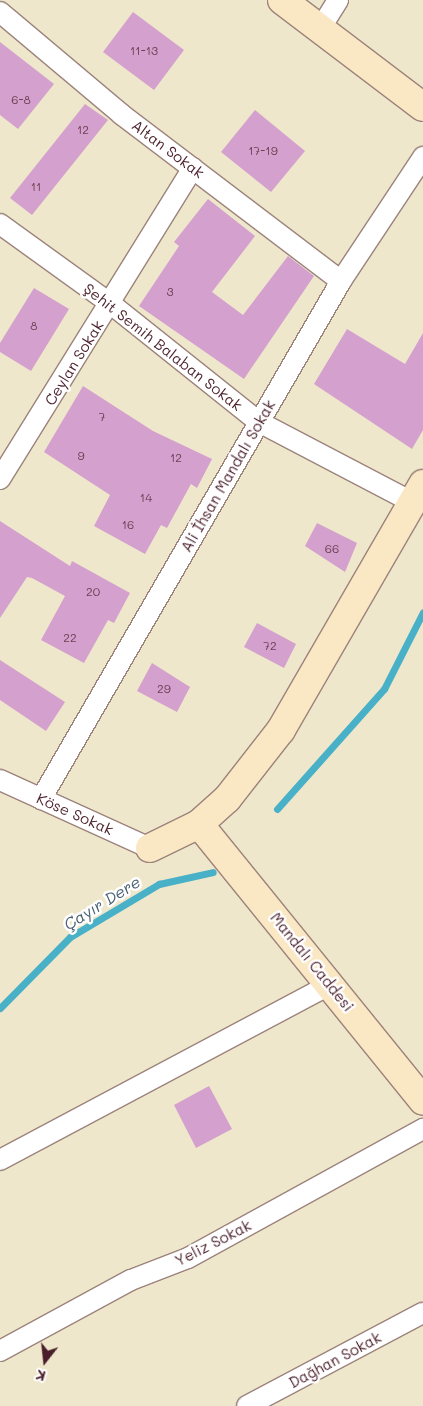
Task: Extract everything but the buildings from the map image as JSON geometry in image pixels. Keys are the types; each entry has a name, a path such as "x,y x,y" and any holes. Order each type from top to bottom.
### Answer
{"street":[{"path":"282,0 423,107"},
{"path":"320,29 338,0"},
{"name":"Altan Sokak","path":"0,12 121,114 341,281"},
{"name":"Ali İhsan Mandalı Sokak","path":"41,799 341,281 423,157"},
{"name":"Ceylan Sokak","path":"0,479 112,304 193,168"},
{"name":"Şehit Semih Balaban Sokak","path":"0,224 112,304 260,422 417,493"},
{"path":"150,848 199,824 227,799 282,730 417,493"},
{"name":"Köse Sokak","path":"0,780 150,848"},
{"name":"Mandalı Caddesi","path":"199,824 331,984 423,1101"},
{"path":"0,1160 331,984"},
{"name":"Yeliz Sokak","path":"0,1351 131,1280 188,1258 423,1129"},
{"name":"Dağhan Sokak","path":"247,1406 423,1313"}],"waterway":[{"name":"Çayır Dere","path":"277,809 384,689 423,612"},
{"name":"Çayır Dere","path":"0,1008 70,937 159,884 213,872"}]}
